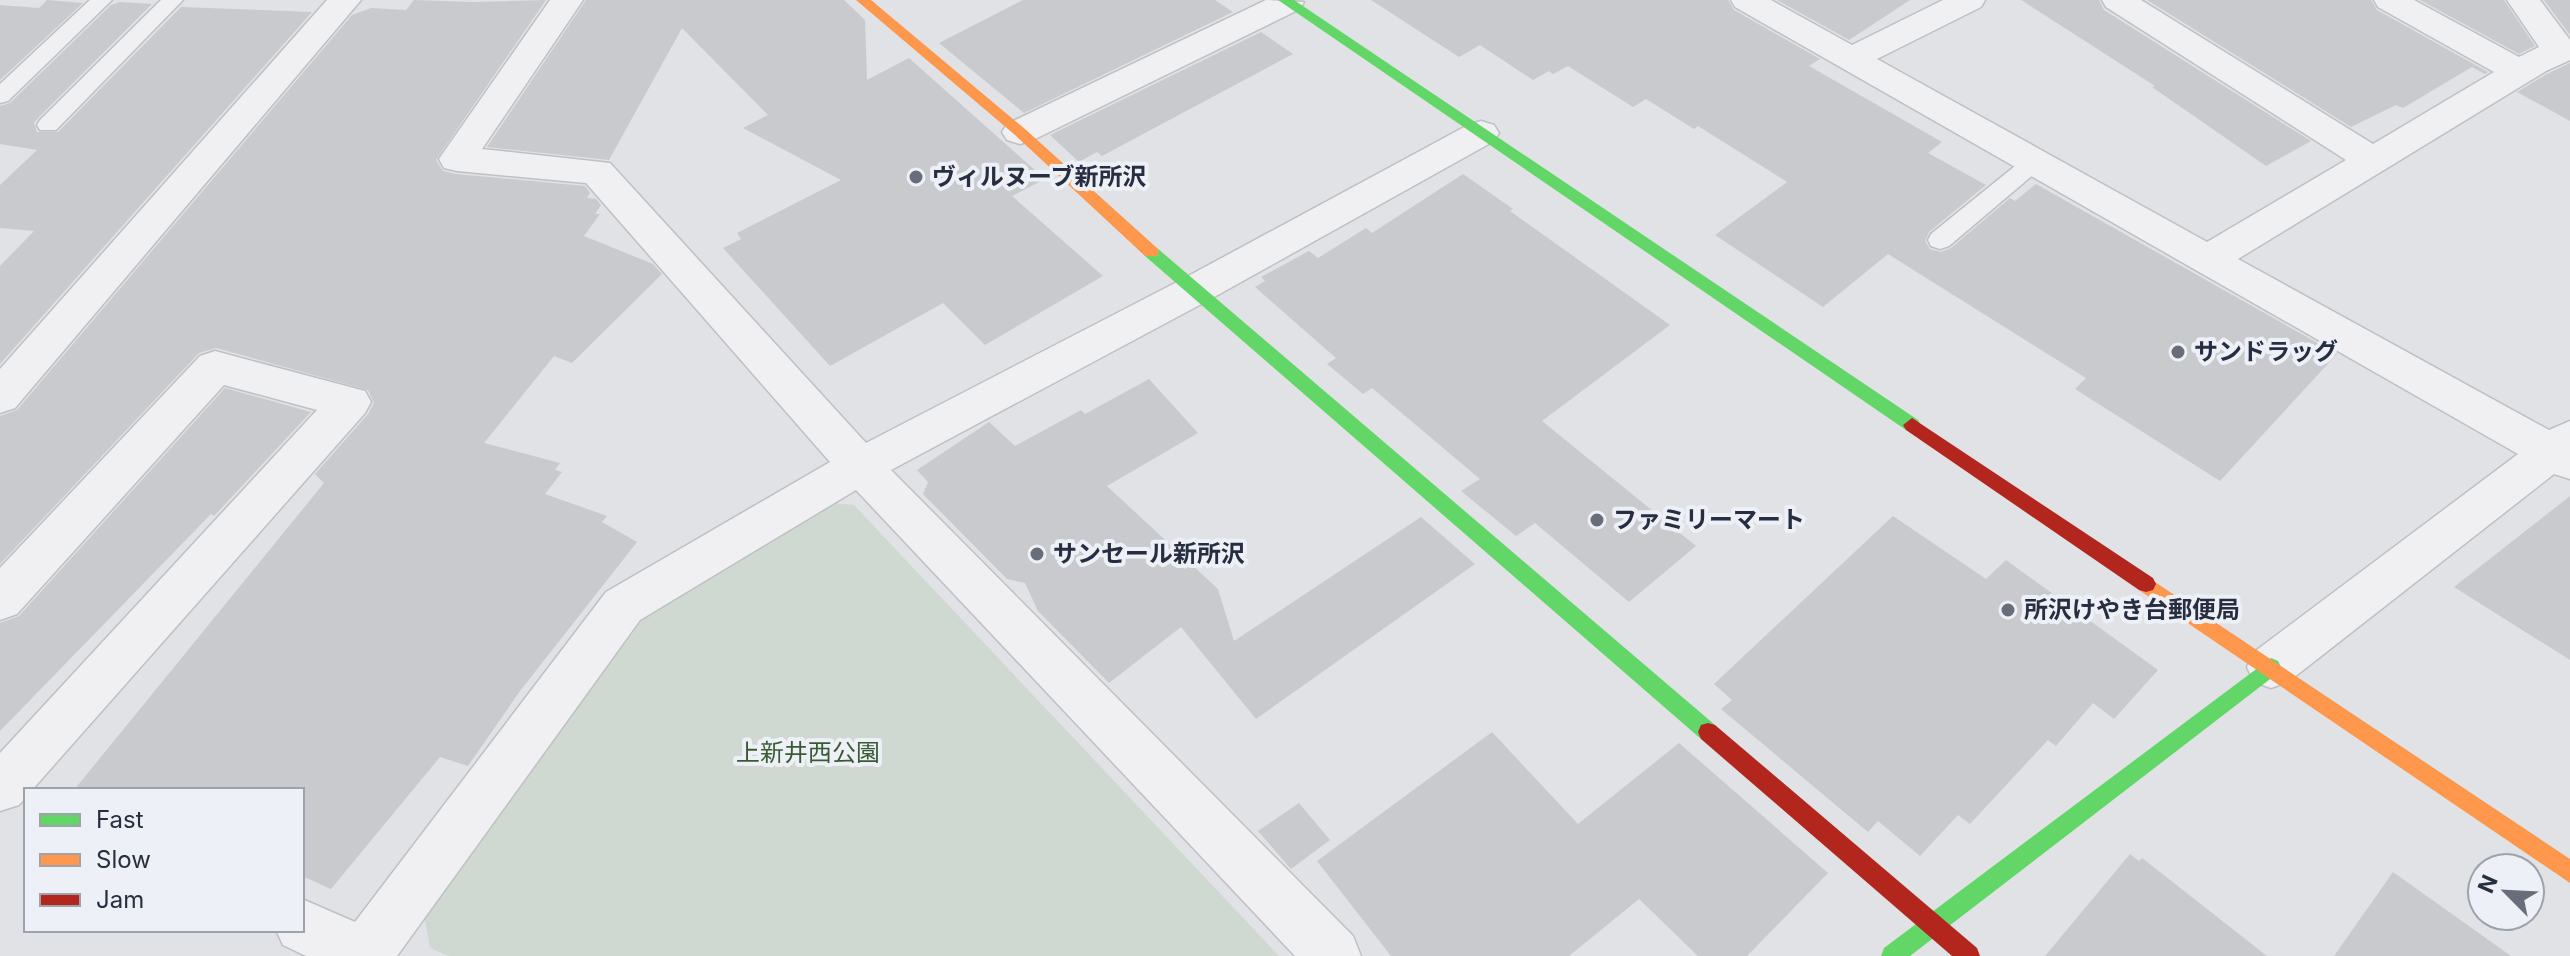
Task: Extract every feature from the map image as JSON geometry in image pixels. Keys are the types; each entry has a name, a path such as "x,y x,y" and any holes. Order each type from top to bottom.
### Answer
{"street":[{"path":"0,397 345,0"},
{"path":"567,0 457,159 597,172 860,466 1333,956"},
{"path":"863,0 1020,132 1193,291 1969,956"},
{"path":"1747,0 2207,260 2564,450 2271,667 1892,956"},
{"path":"1851,59 1969,0"},
{"path":"2118,0 2373,160"},
{"path":"2390,0 2520,72"},
{"path":"2207,260 2520,72 2564,50 2523,0"},
{"path":"1020,132 1286,1 2570,872"},
{"path":"304,927 366,955 623,606 860,466 1193,291 1481,133"},
{"path":"0,600 215,367 350,402 0,788 24,798"}],"lane":[{"path":"0,96 102,0"},
{"path":"48,125 173,0"},
{"path":"1940,240 2033,163"}],"green space":[{"name":"上新井西公園","path":"831,503 854,505 1279,956 449,956 430,948 424,915 647,614"}],"building":[{"path":"47,0 83,3 0,80 0,5 39,8"},
{"path":"414,0 546,0 436,160 443,171 456,174 585,186 590,193 587,198 596,199 601,205 595,214 600,214 584,236 653,264 662,274 572,363 554,356 484,443 560,463 555,470 562,472 545,494 607,516 602,522 637,542 520,691 468,766 440,757 331,889 304,877 304,788 76,788 324,483 315,474 368,414 374,403 368,390 216,348 199,353 0,564 0,416 17,410 352,15 371,8 406,10"},
{"path":"586,0 844,0 865,20 867,80 909,58 1045,179 1012,196 1103,276 985,345 943,303 830,366 723,248 741,239 737,233 841,180 743,128 768,115 682,28 609,160 487,147"},
{"path":"1023,0 1215,0 1233,12 1024,113 939,43"},
{"path":"1371,0 1728,0 1734,10 1820,59 1809,66 1942,142 1928,153 1986,185 1929,232 1925,241 1930,249 1941,252 1951,248 2010,198 2015,201 2036,184 2337,354 2220,481 2075,389 2086,378 1888,254 1823,307 1715,235 1787,182 1698,126 1694,129 1646,99 1633,107 1568,66 1553,74 1549,71 1533,80 1480,45 1459,57"},
{"path":"1777,0 1910,0 1849,40"},
{"path":"2021,0 2099,0 2104,10 2311,141 2266,166 2152,87 2155,86"},
{"path":"2147,0 2371,0 2377,10 2488,72 2485,74 2472,67 2403,108 2396,105 2351,127"},
{"path":"2420,0 2504,0 2535,46 2519,54"},
{"path":"2544,0 2570,0 2570,35"},
{"path":"120,2 152,4 38,118 34,123 37,132 58,132 181,7 312,12 0,364 0,266 34,231 0,228 0,185 37,150 0,144 0,106 10,103 111,5"},
{"path":"1261,32 1293,54 1102,156 1097,152 1079,162 1050,135"},
{"path":"2570,63 2570,121 2517,92 2547,74"},
{"path":"1463,174 1670,325 1542,421 1696,546 1629,602 1535,523 1516,536 1461,491 1480,479 1372,388 1363,394 1327,364 1336,358 1255,287 1265,281 1261,277 1309,251 1318,258 1366,228 1372,233"},
{"path":"1149,379 1198,433 1107,486 1218,589 1234,641 1421,517 1475,564 1256,719 1181,627 1109,683 1038,611 1025,583 1007,579 923,494 928,482 917,470 989,422 1015,446 1081,410 1085,414"},
{"path":"225,388 311,412 214,516 211,514 0,731 0,623 19,616"},
{"path":"2570,496 2570,660 2454,587"},
{"path":"1893,516 1986,579 2006,560 2158,670 2114,719 2093,703 2056,746 2048,740 1970,824 1958,815 1920,856 1878,821 1868,832 1721,709 1732,700 1714,684"},
{"path":"1492,732 1578,824 1679,743 1828,873 1747,956 1698,956 1639,899 1569,956 1391,956 1317,861"},
{"path":"1299,803 1330,840 1291,869 1258,831"},
{"path":"2130,854 2139,861 2142,858 2267,956 2045,956"},
{"path":"2393,872 2466,924 2466,932 2477,932 2511,956 2334,956"}],"traffic: fast":[{"path":"1285,0 1912,425"},
{"path":"1151,252 1708,732"},
{"path":"1892,956 2271,667"}],"traffic: slow":[{"path":"863,0 1020,132 1151,252"},
{"path":"2146,584 2570,872"}],"traffic: jam":[{"path":"1912,425 2146,584"},
{"path":"1708,732 1969,956"}],"place":[{"name":"ヴィルヌーブ新所沢","path":"916,177"},
{"name":"サンドラッグ","path":"2178,352"},
{"name":"ファミリーマート","path":"1597,520"},
{"name":"サンセール新所沢","path":"1037,554"},
{"name":"所沢けやき台郵便局","path":"2008,610"}]}
